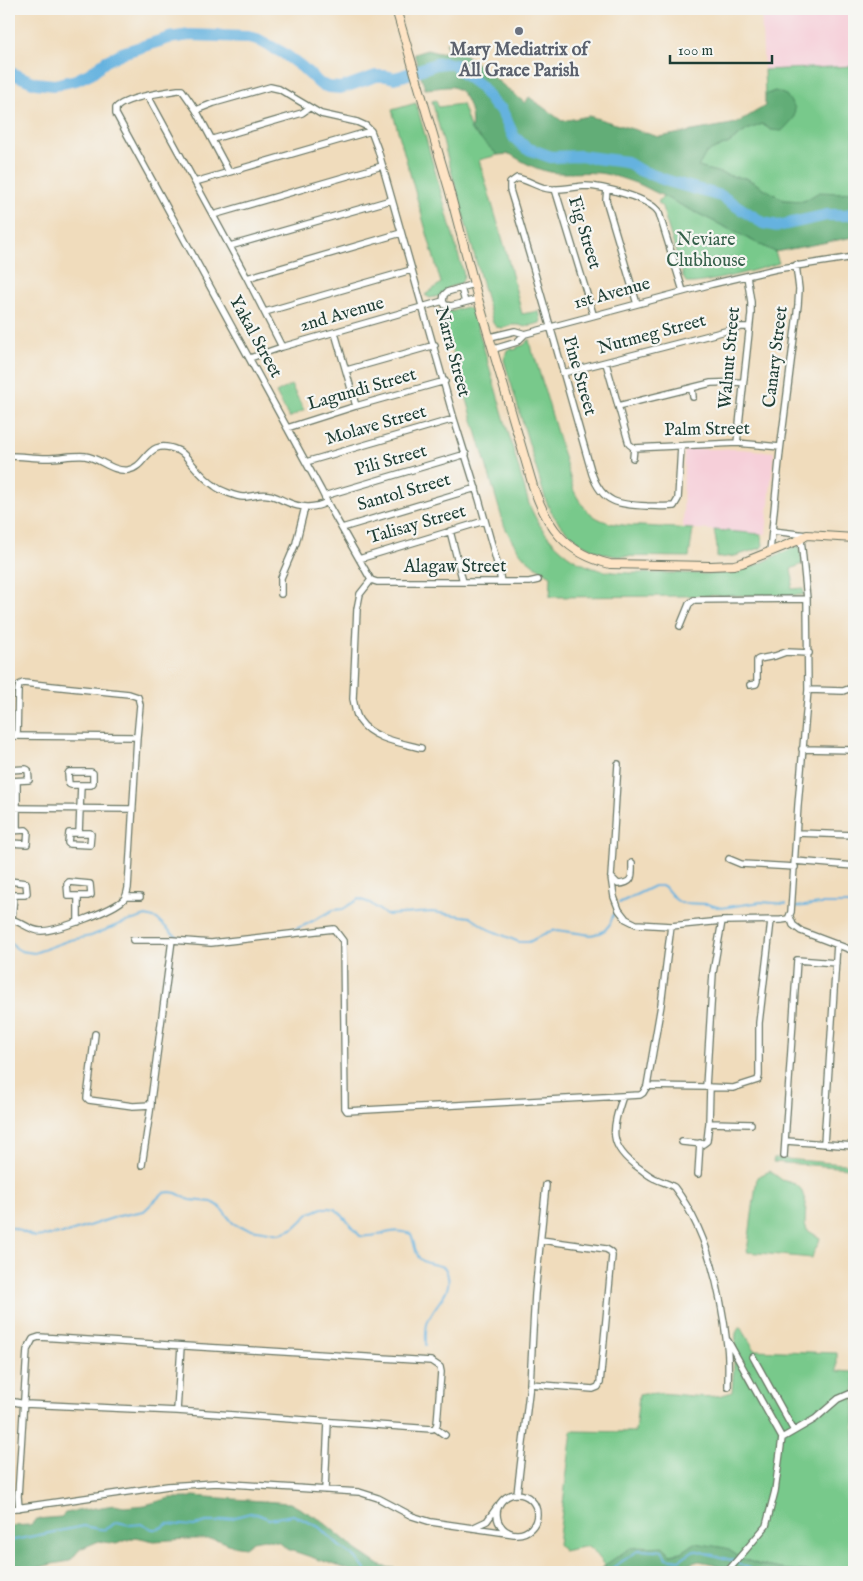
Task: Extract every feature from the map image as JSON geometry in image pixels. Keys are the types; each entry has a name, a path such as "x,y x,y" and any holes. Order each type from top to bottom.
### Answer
{"street":[{"path":"396,9 460,226 478,299 533,486 540,507 556,534 572,548 587,556 610,564 704,566 734,565 804,537"},
{"path":"195,182 370,131 363,124 326,115 309,108 279,89 266,87 196,110"},
{"path":"229,172 213,139 186,94 180,90 148,96 230,246 282,347"},
{"name":"Yakal Street","path":"148,96 120,104 116,108 116,114 371,580"},
{"path":"213,139 302,113 309,108"},
{"name":"Narra Street","path":"370,131 378,150 391,200 424,306 501,582"},
{"path":"212,215 382,166"},
{"name":"Pine Street","path":"555,189 543,188 517,178 510,183 510,190 549,327 596,485 602,494 614,502 629,505 671,506 676,504 678,499 681,446"},
{"path":"555,189 587,186 607,189 625,194 656,208 683,291"},
{"name":"Fig Street","path":"555,189 593,314"},
{"path":"607,189 606,200 637,304"},
{"path":"230,246 391,200"},
{"path":"247,278 401,233"},
{"name":"1st Avenue","path":"525,334 683,291 796,265 854,256"},
{"name":"Canary Street","path":"770,551 780,449 798,305 799,289 796,265"},
{"path":"264,312 412,270"},
{"name":"Walnut Street","path":"737,443 751,302 747,276"},
{"path":"474,284 447,292 444,295 443,301 449,307 478,299"},
{"path":"461,288 465,302"},
{"name":"2nd Avenue","path":"250,358 443,301"},
{"name":"Nutmeg Street","path":"563,373 741,327 749,327"},
{"path":"490,337 515,331 525,334 517,342 494,349"},
{"path":"336,333 356,406"},
{"path":"347,370 434,344"},
{"path":"606,363 629,444 634,448 633,458"},
{"name":"Lagundi Street","path":"288,428 444,381"},
{"path":"618,406 719,382 743,382"},
{"path":"692,388 693,397"},
{"name":"Molave Street","path":"306,462 454,419"},
{"name":"Palm Street","path":"634,448 737,443 780,449"},
{"path":"9,456 45,458 85,456 116,468 128,470 138,464 155,448 166,446 184,453 193,465 220,490 241,497 269,494 286,502 305,507 296,543 281,578 281,594"},
{"name":"Pili Street","path":"305,507 320,506 326,499 466,454"},
{"name":"Santol Street","path":"342,528 476,488"},
{"name":"Talisay Street","path":"360,559 484,521"},
{"path":"450,531 463,582"},
{"path":"772,531 804,537 854,538"},
{"path":"804,537 808,599 808,690 790,916 793,925 801,931 854,951"},
{"path":"371,580 360,594 357,609 353,698 356,712 359,720 371,732 421,748"},
{"name":"Alagaw Street","path":"371,580 377,582 528,582 538,580"},
{"path":"680,626 690,604 694,600 808,599"},
{"path":"750,685 756,684 758,681 757,660 786,652 808,653"},
{"path":"9,881 26,883 27,893 25,895 12,895 11,919 40,932 78,922 120,902 126,897 136,738 140,705 138,697 130,694 23,683 18,690 17,736"},
{"path":"808,690 843,691 854,687"},
{"path":"9,736 136,738"},
{"path":"802,749 854,750"},
{"path":"618,764 611,877 614,897 619,910 626,919 636,924 672,926 722,921 786,920 790,916"},
{"path":"9,770 28,770 28,781 9,781"},
{"path":"70,772 91,772 93,774 93,783 91,785 81,785 68,784 68,774 70,772"},
{"path":"17,781 17,830"},
{"path":"79,833 81,785"},
{"path":"9,808 132,809"},
{"path":"9,831 26,830 28,832 27,844 9,843"},
{"path":"797,833 854,835"},
{"path":"730,859 741,864 854,866"},
{"path":"611,877 618,884 628,882 632,878 632,863"},
{"path":"69,882 90,884 91,895 78,896 68,896 67,884 69,882"},
{"path":"78,896 78,922"},
{"path":"126,897 140,897"},
{"path":"682,1142 704,1144 706,1141 709,1122 708,1087 713,973 722,921"},
{"path":"647,1086 733,1088 758,1080 759,1023 770,921"},
{"path":"133,940 211,943 334,929 343,941 345,1108 347,1111 640,1095 647,1086 672,926"},
{"path":"142,1165 172,940"},
{"path":"824,1144 838,944"},
{"path":"784,1156 797,960 836,963"},
{"path":"95,1034 86,1098 133,1106 151,1105"},
{"path":"623,1096 616,1120 615,1142 627,1158 636,1166 656,1180 668,1183 674,1187 702,1237 719,1293 726,1337 728,1387"},
{"path":"709,1122 751,1124"},
{"path":"786,1141 854,1146"},
{"path":"698,1174 700,1143"},
{"path":"517,1494 530,1384 530,1352 546,1185"},
{"path":"530,1384 593,1389 600,1383 612,1256 606,1249 541,1240"},
{"path":"19,1508 27,1350 33,1339 39,1337 431,1361 440,1367 441,1372 438,1419 435,1428"},
{"path":"726,1337 782,1438 775,1491 766,1526 728,1571"},
{"path":"177,1411 181,1346"},
{"path":"754,1357 794,1431"},
{"path":"782,1438 815,1419 838,1399 854,1392"},
{"path":"9,1401 25,1404 177,1411 435,1428 445,1435"},
{"path":"325,1490 328,1422"},
{"path":"9,1509 168,1486 206,1484 359,1492 378,1498 412,1516 431,1522 470,1529 514,1534 526,1532 535,1523 537,1517 535,1505 526,1496 517,1494 508,1496 487,1521 470,1529"},
{"path":"499,1505 497,1516 499,1523 508,1532 514,1534"}],"shaded area":[{"path":"759,9 854,9 854,66 764,70 761,11"},
{"path":"689,449 741,449 774,452 766,534 683,528 684,454"}],"green space":[{"path":"446,42 461,51 525,103 529,97 562,121 589,116 659,137 737,123 765,106 765,95 775,91 786,95 795,108 794,118 782,131 771,130 762,124 747,130 729,143 706,153 698,167 746,178 784,200 804,201 819,192 842,193 854,191 854,237 775,252 631,181 599,173 549,172 529,165 510,154 498,155 471,130 471,112 463,94 453,87 425,89 414,54 427,50 439,53 448,51"},
{"path":"854,66 853,191 819,193 804,201 784,200 746,178 698,167 706,153 729,143 747,130 762,124 771,130 775,91 765,95 764,70"},
{"path":"436,100 438,107 462,104 471,130 498,155 479,160 506,251 522,314 539,311 540,323 525,327 511,325 502,328 496,327 493,323 432,101"},
{"path":"416,103 464,275 460,284 449,287 439,296 430,298 425,295 441,283 392,110"},
{"name":"Neviare Clubhouse","path":"663,196 775,252 779,263 718,279 687,283 684,279 662,207 658,202"},
{"path":"466,307 473,311 529,504 543,529 562,550 585,565 599,570 635,573 714,574 731,573 747,569 798,546 800,547 802,564 791,569 793,580 791,589 803,588 804,595 550,597 551,576 535,566 523,555 504,525 440,308 451,311"},
{"path":"529,339 574,491 580,502 594,516 610,523 630,526 693,529 689,557 615,556 604,553 573,538 557,521 546,501 504,360 507,350 517,349 517,347 524,345"},
{"path":"291,385 304,410 289,418 276,393"},
{"path":"714,530 761,534 763,545 761,548 735,556 717,558"},
{"path":"774,1158 854,1165 854,1172 849,1168 773,1162"},
{"path":"770,1171 782,1180 795,1184 801,1189 806,1203 805,1224 807,1230 820,1238 812,1258 747,1252 757,1177"},
{"path":"740,1326 755,1350 837,1353 837,1371 854,1372 854,1572 805,1571 769,1567 695,1543 682,1552 670,1554 667,1550 643,1546 605,1565 588,1546 563,1551 558,1544 572,1431 635,1432 639,1395 662,1393 709,1397 732,1392 736,1333"},
{"path":"193,1496 290,1503 321,1520 357,1550 381,1566 416,1572 351,1572 287,1549 279,1542 264,1539 253,1541 245,1547 213,1539 154,1541 136,1537 116,1544 99,1541 80,1549 70,1561 33,1569 9,1564 9,1526 30,1525 37,1519 61,1517 65,1513 114,1505 124,1507 145,1505 170,1498 188,1498"},
{"path":"695,1543 726,1548 741,1558 759,1565 786,1570 818,1572 728,1572 714,1564 699,1561 686,1565 681,1572 599,1572 605,1565 630,1548 663,1546 670,1554 682,1552"}],"waterway":[{"path":"9,72 35,83 54,85 76,80 91,73 106,61 122,53 169,38 190,35 257,39 283,53 320,84 329,87 340,88 376,76 394,78 436,64 446,63 455,65 480,86 495,106 501,109 514,137 526,148 551,157 580,156 626,162 639,170 668,181 721,196 763,223 778,226 827,215 854,213"},
{"path":"619,903 654,886 664,886 681,903 707,904 721,908 761,902 786,904"},
{"path":"279,932 291,931 333,910 343,909 359,899 370,903 386,915 432,912 470,917 488,929 519,942 529,942 548,932 557,930 591,935 599,933 610,924 616,907"},
{"path":"796,907 821,904 854,904"},
{"path":"9,940 21,951 34,953 70,940 91,936 146,916 157,919 180,938"},
{"path":"9,1226 35,1237 67,1233 119,1216 144,1211 163,1193 170,1192 190,1200 212,1202 220,1207 233,1223 240,1227 280,1234 294,1228 310,1213 322,1208 335,1209 360,1236 373,1236 397,1231 411,1234 419,1258 425,1262 445,1268 448,1276 447,1290 428,1321 426,1345"},
{"path":"9,1541 84,1526 105,1529 117,1522 130,1525 143,1524 152,1529 158,1529 168,1524 194,1526 250,1513 269,1519 293,1515 319,1527 339,1546 356,1558 367,1572"},
{"path":"606,1572 639,1550 662,1550 666,1558 679,1560 694,1550 731,1560 757,1572"}],"place":[{"name":"Mary Mediatrix of All Grace Parish","path":"519,31"}]}
